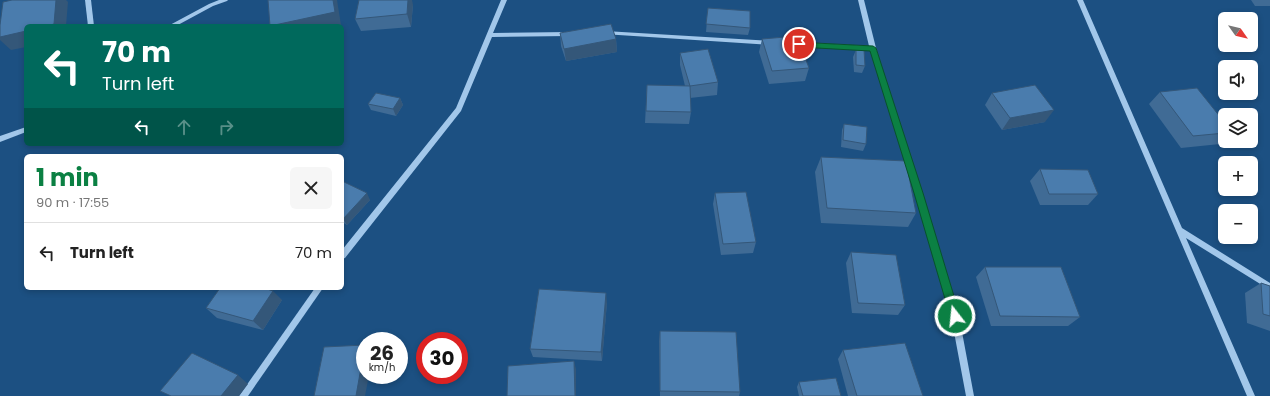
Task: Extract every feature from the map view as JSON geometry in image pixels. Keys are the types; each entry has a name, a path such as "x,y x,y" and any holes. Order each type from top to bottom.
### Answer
{"street":[{"path":"88,0 90,24"},
{"path":"175,24 211,5 225,0"},
{"path":"344,253 459,109 491,35 504,0"},
{"path":"861,0 873,48 919,193 955,316 970,396"},
{"path":"1080,0 1251,396"},
{"path":"601,33 780,43"},
{"path":"491,35 578,34"},
{"path":"787,44 873,48"},
{"path":"0,139 24,130"},
{"path":"1180,230 1270,287"},
{"path":"243,396 318,290"}],"building":[{"path":"12,0 56,0 54,24 24,24 24,31 0,37 3,2"},
{"path":"268,0 333,0 335,12 279,24 270,24"},
{"path":"359,0 408,0 407,14 355,19"},
{"path":"708,8 750,11 750,28 706,24"},
{"path":"611,24 616,39 564,49 560,33"},
{"path":"797,36 809,68 772,71 762,39"},
{"path":"708,49 718,82 690,86 680,53"},
{"path":"856,50 864,50 865,66 856,65"},
{"path":"647,85 690,86 691,112 646,111"},
{"path":"1035,85 1054,110 1010,118 992,93"},
{"path":"1197,88 1218,114 1218,134 1193,136 1160,92"},
{"path":"376,93 400,98 393,109 368,104"},
{"path":"844,124 867,127 866,144 843,140"},
{"path":"821,157 906,161 916,213 827,208"},
{"path":"1040,169 1088,170 1098,194 1049,194"},
{"path":"344,182 367,193 344,218"},
{"path":"746,192 756,242 723,244 715,193"},
{"path":"851,252 896,255 905,305 858,303"},
{"path":"985,267 1061,267 1080,317 1000,316"},
{"path":"1261,283 1270,286 1270,316 1263,314"},
{"path":"539,289 606,293 601,352 530,349"},
{"path":"219,290 273,291 253,321 206,308"},
{"path":"660,331 736,332 740,392 660,391"},
{"path":"905,343 923,396 857,396 843,350"},
{"path":"356,345 356,384 358,384 356,396 314,396 324,347"},
{"path":"192,353 238,375 221,396 171,396 160,391"},
{"path":"574,361 575,396 507,396 508,366"},
{"path":"836,378 841,396 803,396 799,382"}],"route":[{"path":"799,44 873,48 880,75 919,193 955,316"}]}
